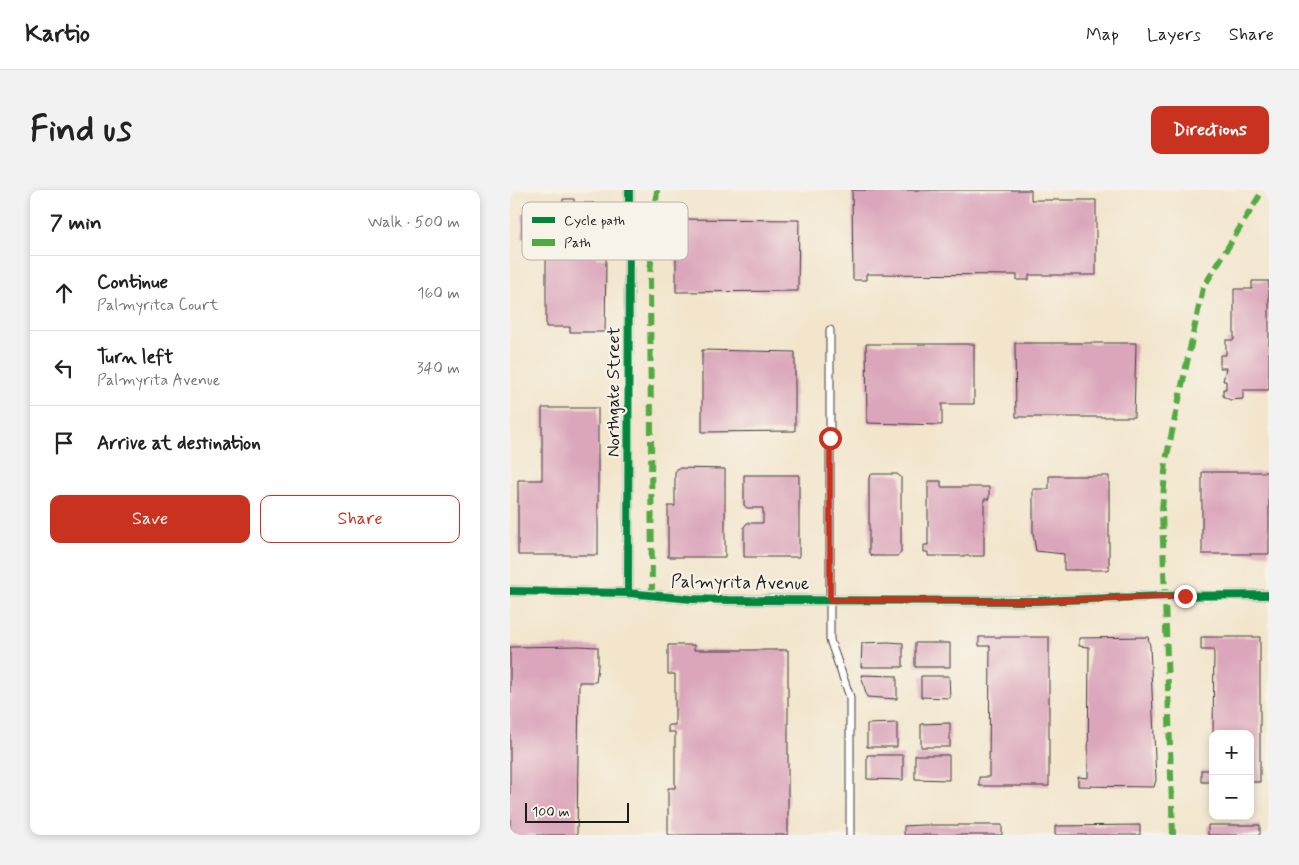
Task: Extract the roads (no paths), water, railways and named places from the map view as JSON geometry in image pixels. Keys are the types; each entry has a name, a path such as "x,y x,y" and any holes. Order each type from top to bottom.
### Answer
{"street":[{"name":"Northgate Street","path":"628,260 628,593"},
{"path":"830,330 830,640 850,697 850,835"},
{"name":"Palmyrita Avenue","path":"510,591 628,593 690,600 1038,601 1165,596 1269,596"}]}
